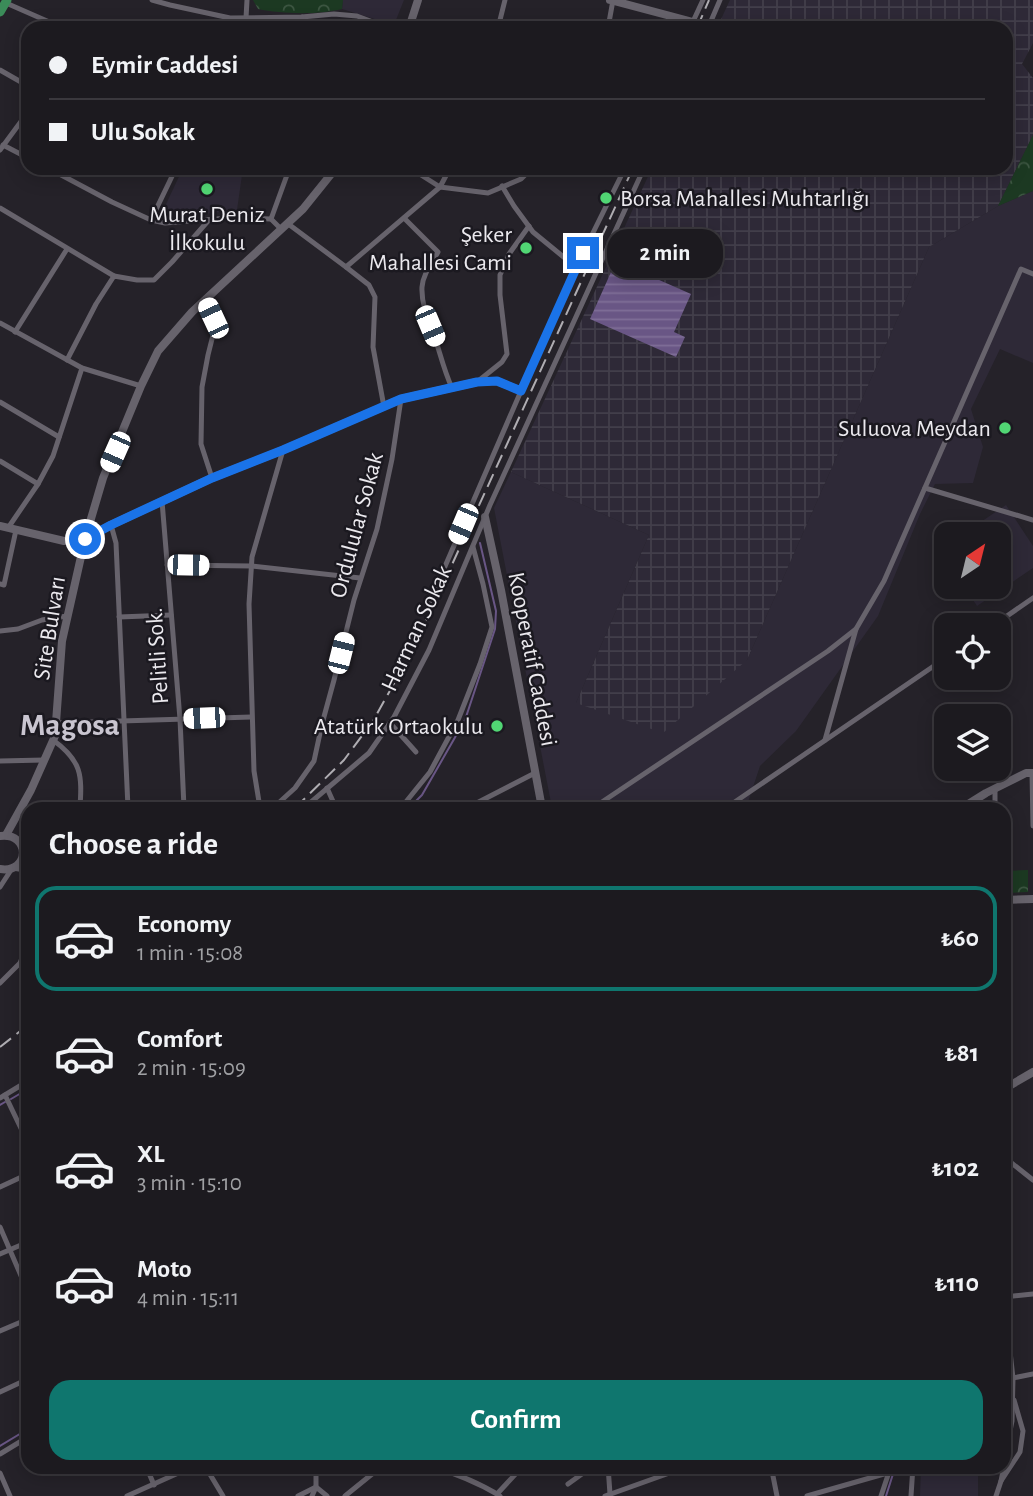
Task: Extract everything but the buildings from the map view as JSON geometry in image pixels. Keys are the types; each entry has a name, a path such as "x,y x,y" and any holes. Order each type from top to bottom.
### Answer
{"main road":[{"path":"0,12 6,1"}],"street":[{"path":"152,0 230,18 334,14 357,16 370,21"},
{"path":"246,18 247,0"},
{"path":"411,21 418,0"},
{"path":"500,21 505,0"},
{"path":"609,21 612,0 679,21"},
{"path":"694,21 703,0"},
{"path":"711,21 720,0"},
{"path":"6,1 48,21"},
{"path":"0,70 21,82"},
{"path":"21,121 1,146 21,155"},
{"path":"61,175 112,202 165,223 228,218 271,219 346,267 369,285 375,297 373,347 384,407"},
{"path":"151,219 173,175"},
{"path":"271,219 287,175"},
{"name":"Site Bulvarı","path":"24,802 53,740 62,641 85,539 103,478 158,351 192,312 303,209 330,175"},
{"path":"421,175 440,187 488,193 525,175"},
{"path":"346,267 440,187 446,175"},
{"path":"430,601 521,391 620,175"},
{"name":"Harman Sokak","path":"311,802 369,753 390,723 429,650 485,517 640,175"},
{"path":"502,186 533,232 577,268"},
{"path":"1,211 114,276 137,280 154,280 208,220"},
{"path":"404,218 439,252 425,275 422,288 430,326 452,388"},
{"path":"477,382 502,362 507,354 500,275 509,254 529,226"},
{"path":"15,332 68,249"},
{"path":"825,741 856,629 884,581 1021,269 1033,274"},
{"path":"67,360 114,276"},
{"path":"205,302 213,318 214,331 202,387 201,444 212,478"},
{"path":"0,323 82,368 141,386"},
{"path":"0,584 4,585 8,528 38,484 53,456 82,368"},
{"path":"8,528 64,541 85,539 212,478 401,399 477,382 497,381 521,391"},
{"name":"Ordulular Sokak","path":"280,802 295,788 314,761 321,724 360,578 377,529 401,399"},
{"path":"0,402 59,437"},
{"path":"259,802 251,717 249,604 253,557 283,450"},
{"path":"0,461 38,484"},
{"path":"925,488 1033,520"},
{"name":"Pelitli Sok.","path":"162,501 180,719 184,802"},
{"name":"Kooperatif Caddesi","path":"485,517 541,802"},
{"path":"111,525 116,544 128,802"},
{"path":"406,802 430,772 458,720 492,627 472,547"},
{"path":"167,565 252,566 360,578"},
{"path":"1011,613 1033,598"},
{"path":"119,617 172,615"},
{"path":"0,631 67,616"},
{"path":"602,802 856,629"},
{"path":"735,802 934,666"},
{"path":"56,723 251,717"},
{"path":"390,723 416,752"},
{"path":"53,740 69,752 77,765 81,785 80,802"},
{"path":"0,761 44,760"},
{"path":"479,802 535,773"},
{"path":"972,802 1026,774 1033,773 1033,826"},
{"path":"327,788 333,802"},
{"path":"995,789 995,802"},
{"name":"Site Bulvarı","path":"3,835 21,806"},
{"path":"3,835 14,837 21,847"},
{"path":"0,887 21,859"},
{"path":"0,869 21,869"},
{"path":"1011,900 1033,898"},
{"path":"0,983 21,959"},
{"path":"1011,1085 1033,1072"},
{"path":"21,1085 2,1096 21,1130"},
{"path":"1011,1163 1033,1180"},
{"path":"0,1186 21,1177"},
{"path":"0,1227 21,1276"},
{"path":"0,1254 21,1245"},
{"path":"1011,1295 1033,1294"},
{"path":"0,1331 21,1322"},
{"path":"1011,1360 1011,1426"},
{"path":"1013,1378 1033,1374"},
{"path":"0,1392 21,1382"},
{"path":"1011,1466 1020,1452 1023,1431 1013,1397"},
{"path":"0,1454 21,1441"},
{"path":"0,1473 9,1496"},
{"path":"149,1474 154,1485"},
{"path":"127,1496 177,1474"},
{"path":"210,1474 223,1496"},
{"path":"312,1496 316,1487 316,1474"},
{"path":"345,1496 372,1474"},
{"path":"459,1474 499,1495 516,1474"},
{"path":"568,1484 582,1474"},
{"path":"608,1474 608,1495 667,1474"},
{"path":"772,1474 776,1496"},
{"path":"807,1496 877,1474"},
{"path":"881,1496 889,1474"},
{"path":"911,1496 912,1474"},
{"path":"996,1496 1002,1474"},
{"path":"1001,1481 1006,1474"},
{"path":"299,1496 316,1487"},
{"path":"316,1487 327,1496"}],"shaded area":[{"path":"343,0 404,0 396,21 381,21 342,9"},
{"path":"730,0 1033,0 1033,43 1022,64 1033,78 1033,135 998,206 929,247 747,660 663,733 576,703 649,535 511,472 649,175 1013,175 1013,21 720,21"},
{"name":"Murat Deniz İlkokulu","path":"180,175 242,175 237,210 162,219 160,217"},
{"path":"1033,191 1033,363 1000,349 971,409 983,447 973,483 935,484 878,616 796,731 760,766 748,802 551,802 494,508 511,472 649,535 576,703 747,660 929,247 998,206"},
{"path":"616,261 691,294 674,332 685,337 676,357 590,319"},
{"path":"1006,505 1033,546 1033,568 1012,582 1012,522 981,522"},
{"path":"972,599 987,599 977,606"},
{"path":"921,1474 978,1474 978,1496 920,1496"}],"green space":[{"path":"253,0 343,0 342,9 300,13 258,9"},
{"path":"1033,135 1033,191 998,206"},
{"path":"1028,870 1028,892 1011,893 1011,871"}],"waterway":[{"path":"415,802 422,795 465,720 495,629 496,611 480,543"},
{"path":"11,1099 21,1093"},
{"path":"0,1105 5,1102"},
{"path":"0,1446 21,1433"},
{"path":"886,1496 893,1474"}],"railway":[{"path":"700,21 709,0"},
{"path":"301,802 344,760 373,721 397,678 434,604 630,175"},
{"path":"0,1047 21,1030"}],"place":[{"name":"Murat Deniz İlkokulu","path":"207,189"},
{"name":"Borsa Mahallesi Muhtarlığı","path":"606,198"},
{"name":"Şeker Mahallesi Cami","path":"526,248"},
{"name":"Suluova Meydan","path":"1005,428"},
{"name":"Atatürk Ortaokulu","path":"497,726"}],"district":[{"name":"Magosa","path":"70,724"}],"route":[{"path":"85,539 212,478 401,399 477,382 497,381 521,391 583,253"}]}
